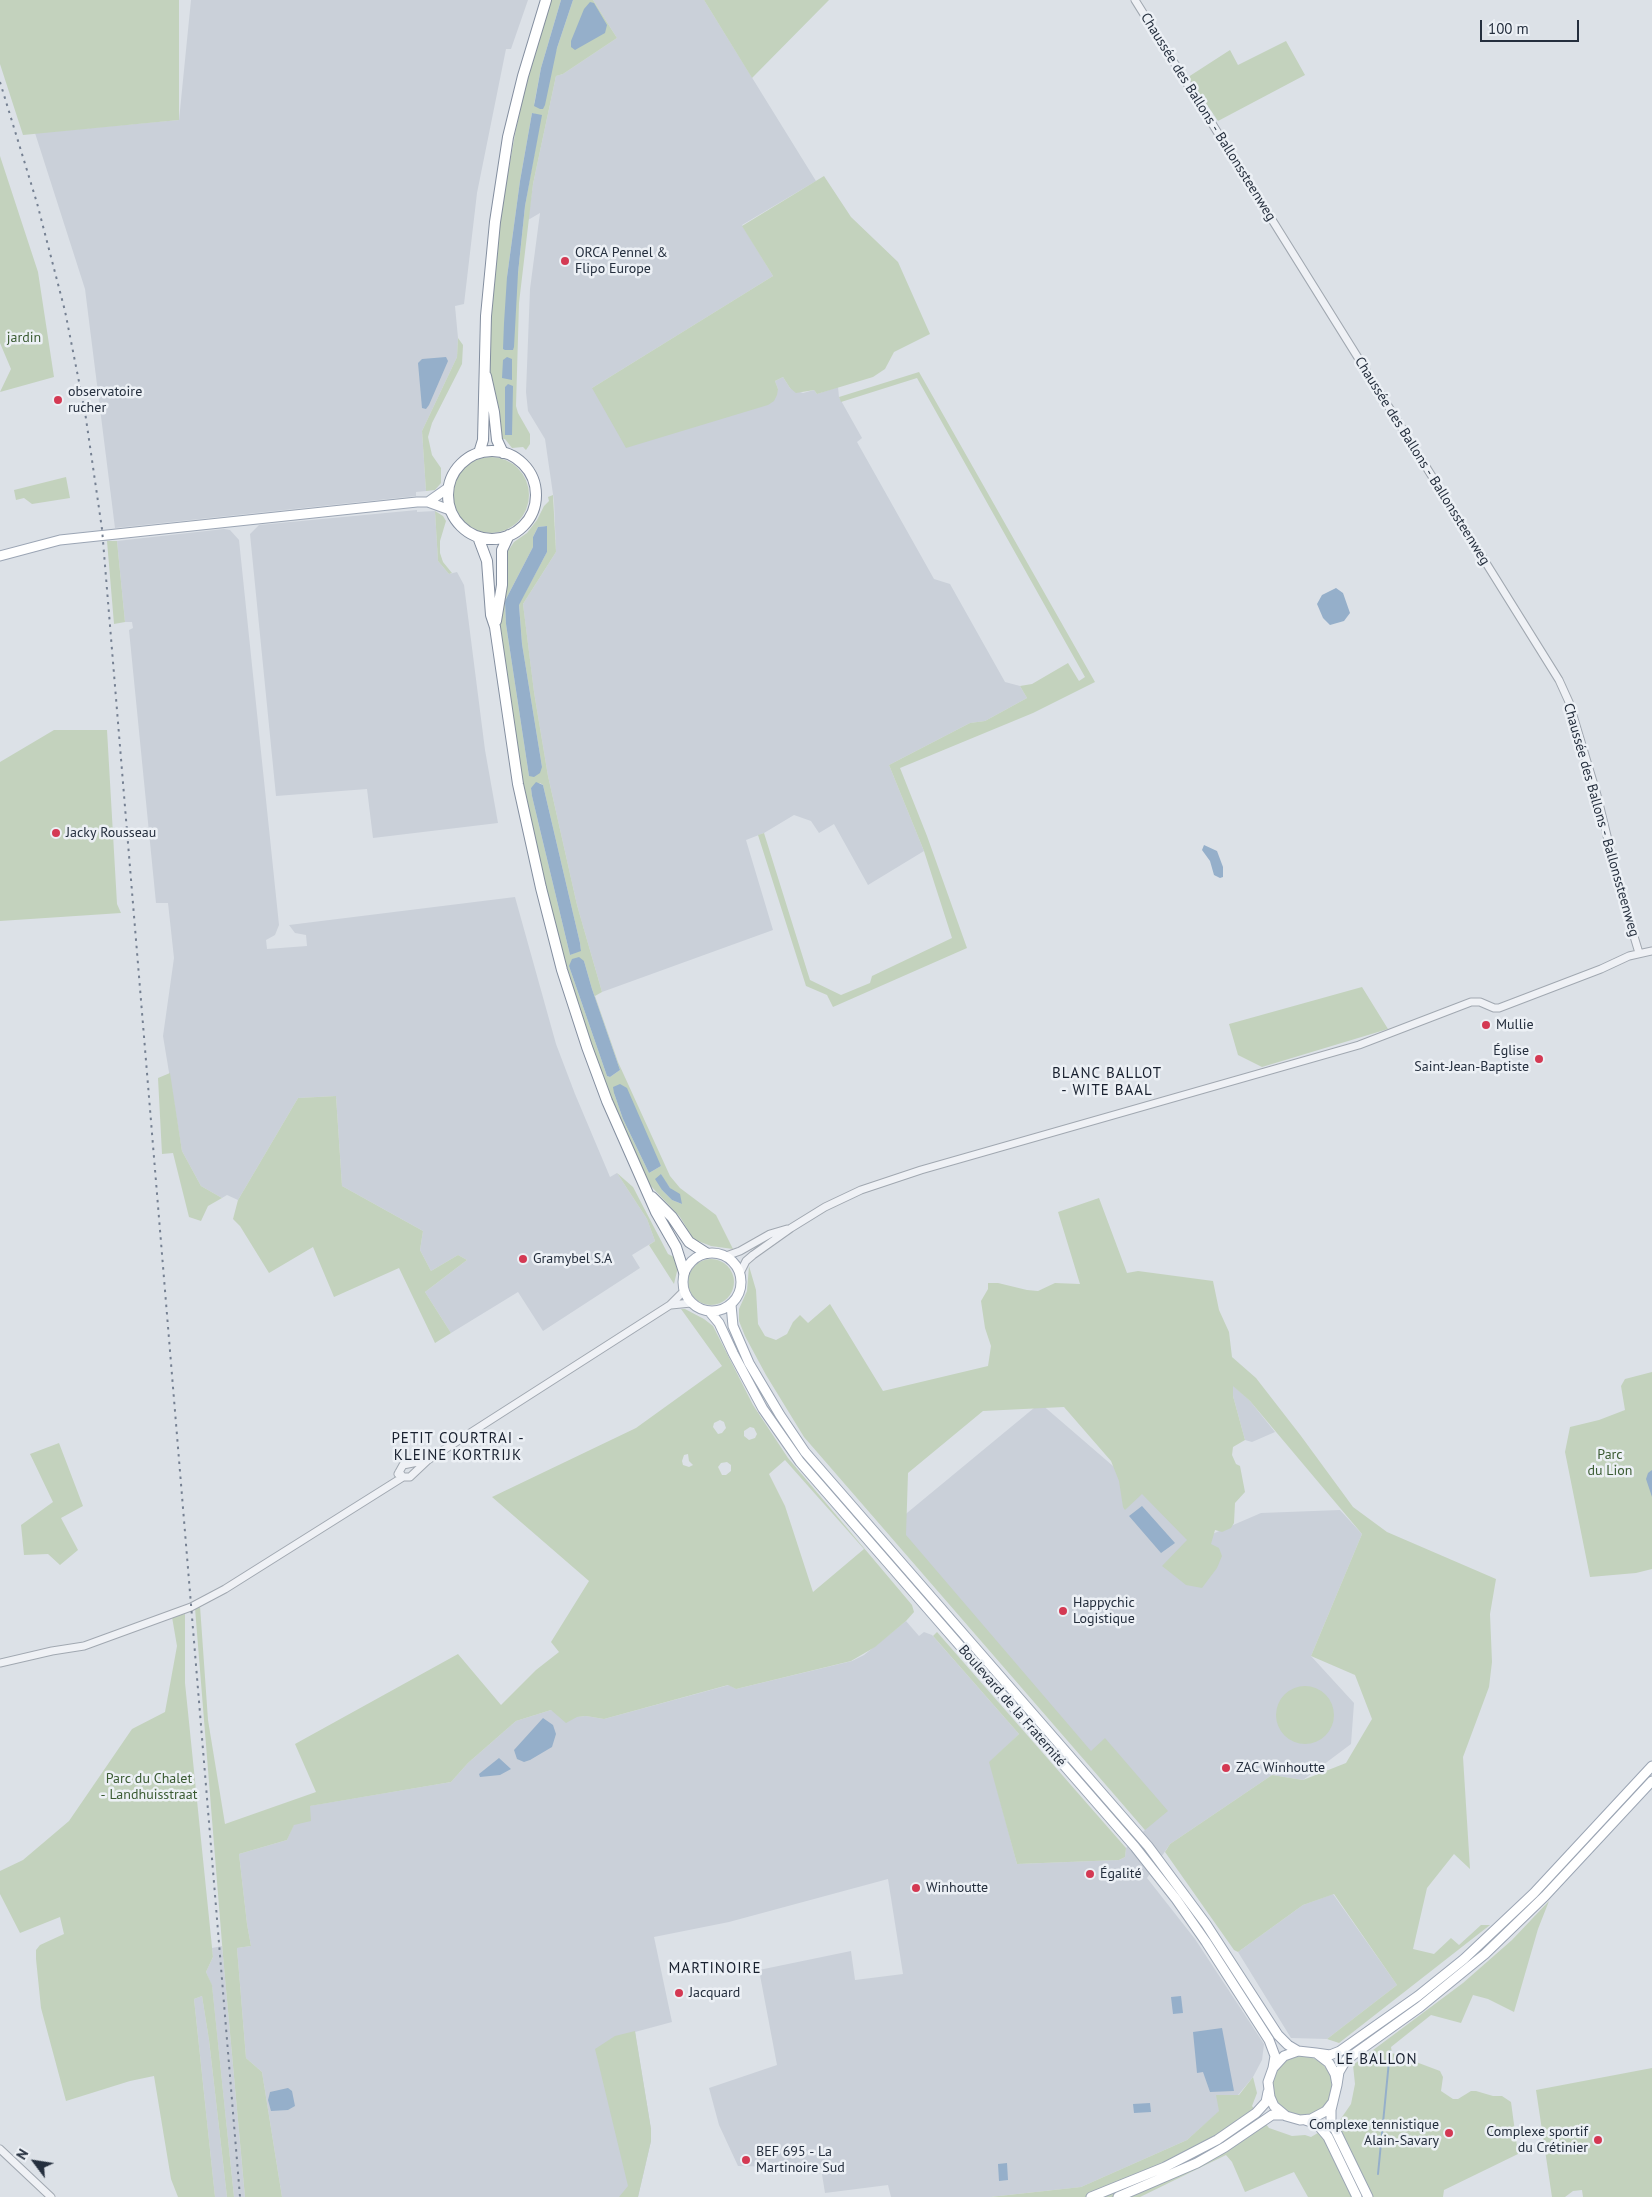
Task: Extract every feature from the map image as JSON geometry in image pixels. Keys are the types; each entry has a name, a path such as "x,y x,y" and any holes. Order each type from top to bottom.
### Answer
{"highway":[{"path":"479,453 483,440 486,316 494,222 508,137 523,76 546,0"},
{"path":"484,366 491,393 497,440 503,453"},
{"path":"490,451 503,453 516,458 523,464 533,481 535,492 531,514 524,524 509,535 491,539 478,537 460,526 450,510 448,488 457,468 466,460 479,453 490,451"},
{"path":"495,627 502,585 502,550 509,535"},
{"path":"478,537 487,561 491,615 495,627 518,784 550,927 587,1047 616,1124 650,1195 656,1212 680,1255 684,1272"},
{"path":"650,1195 672,1217 689,1242 706,1253"}],"main road":[{"path":"428,502 448,488"},
{"path":"0,556 60,540 428,502 450,510"},
{"path":"706,1253 726,1256 735,1264 740,1273 740,1290 731,1305 709,1312 699,1309 691,1303 684,1291 682,1282 684,1272 693,1260 706,1253"},
{"name":"Boulevard de la Fraternité","path":"731,1305 733,1326 741,1346 769,1398 805,1452 1148,1846 1206,1924 1278,2035 1288,2045 1298,2051"},
{"name":"Boulevard de la Fraternité","path":"709,1312 719,1323 763,1409 800,1462 1135,1846 1172,1893 1269,2040 1275,2056 1273,2068"},
{"path":"1090,2197 1165,2167 1217,2140 1256,2113 1266,2102 1269,2077 1273,2068 1284,2056 1298,2051 1330,2055 1340,2051 1418,1996 1464,1959 1534,1893 1652,1766"},
{"path":"1368,2197 1330,2115 1339,2072 1346,2060 1420,2007 1485,1954 1554,1887 1652,1781"},
{"path":"1316,2053 1333,2068 1337,2085"},
{"path":"1268,2092 1274,2106 1286,2116"},
{"path":"1305,2120 1321,2114 1333,2102"},
{"path":"1118,2197 1197,2163 1278,2113 1317,2124 1328,2137 1357,2197"}],"street":[{"name":"Chaussée des Ballons - Ballonssteenweg","path":"1135,0 1558,680 1569,702 1597,795 1618,884 1639,953"},
{"path":"740,1273 746,1261 752,1255 791,1228 825,1207 861,1190 920,1170 1359,1045 1471,1002 1480,1002 1494,1008 1499,1008 1639,953 1652,951"},
{"path":"726,1256 740,1251 770,1234 791,1228"},
{"path":"401,1475 410,1477 428,1460 670,1305 684,1291"},
{"path":"670,1305 691,1303"},
{"path":"401,1475 401,1466 428,1460"},
{"path":"408,1464 413,1468 414,1473"},
{"path":"0,1663 84,1646 166,1618 198,1603 225,1590 401,1475"},
{"path":"0,2149 51,2197"}],"shaded area":[{"path":"191,0 528,0 511,49 506,49 477,193 464,304 455,306 458,338 457,357 422,431 426,491 416,492 416,496 115,528 85,289 35,133 179,120"},
{"path":"593,0 704,0 816,181 742,225 773,276 592,388 778,389 775,381 783,377 790,388 803,393 814,390 817,394 838,387 839,397 862,438 857,442 934,579 950,584 1005,682 1020,686 1027,698 985,721 970,723 889,765 924,851 868,885 834,824 819,833 811,821 794,815 764,833 746,840 773,930 602,992 577,905 548,776 534,692 523,604 556,552 554,501 545,439 528,411 526,392 530,289 540,213 528,220 533,184 556,76 563,74 617,38"},
{"path":"417,510 417,512 435,511 438,561 449,574 457,572 464,585 485,750 498,823 373,838 367,789 276,796 250,534 259,525"},
{"path":"224,529 230,530 239,540 279,925 275,935 266,940 267,949 307,946 306,935 295,933 289,925 515,897 556,1044 575,1094 610,1177 617,1173 647,1219 655,1241 632,1255 640,1268 543,1331 518,1292 451,1333 425,1292 467,1260 458,1255 431,1271 420,1250 423,1231 342,1186 336,1096 298,1098 238,1200 227,1195 222,1198 201,1186 182,1151 163,1036 174,958 168,903 156,903 129,630 133,628 132,622 125,622 117,541"},
{"path":"1233,1385 1250,1401 1275,1432 1252,1442 1245,1440 1233,1396"},
{"path":"1040,1403 1142,1491 1196,1541 1261,1513 1340,1510 1362,1534 1311,1656 1354,1703 1351,1744 1303,1780 1272,1775 1170,1844 1147,1878 1195,1939 1264,2044 1262,2060 1253,2077 1238,2095 1187,2140 1081,2187 990,2197 891,2197 888,2185 825,2193 821,2168 738,2166 719,2125 709,2088 777,2065 759,1970 851,1951 855,1980 903,1974 888,1879 729,1922 654,1937 672,2022 635,2032 651,2129 651,2141 638,2197 282,2197 262,2072 246,2058 237,1948 251,1946 239,1854 287,1840 294,1824 309,1806 451,1782 468,1763 516,1721 551,1710 577,1717 586,1716 604,1719 729,1685 736,1689 852,1661 864,1655 906,1621 919,1636 924,1632 932,1635 1019,1734 990,1762 1017,1864 1119,1860 1125,1857 1126,1848 1145,1830 890,1527"},
{"path":"1333,1894 1397,1985 1327,2039 1291,2038 1238,1952 1303,1905"},
{"path":"222,1946 245,2197 234,2197 212,1986 206,1972 213,1957 212,1948"},
{"path":"202,1996 209,2040 227,2197 215,2197 194,1999"}],"green space":[{"path":"0,0 179,0 179,120 23,135 0,64"},
{"path":"551,0 561,0 541,68 534,105 557,48 573,0 593,0 617,38 563,74 556,76 533,184 519,303 516,406 530,434 530,444 526,450 523,447 512,448 505,439 501,439 489,374 491,304 500,217 528,75","holes":["532,113 541,116 525,206 518,273 507,277 520,181"]},
{"path":"704,0 829,0 752,78"},
{"path":"1286,41 1305,75 1218,121 1199,93 1192,97 1182,81 1230,50 1238,65"},
{"name":"jardin","path":"0,156 38,272 54,377 0,392 11,369 0,343"},
{"path":"824,176 851,217 898,262 930,334 894,352 885,369 873,377 817,394 814,390 796,393 790,388 783,377 775,381 778,389 777,395 774,401 768,405 626,448 592,388 773,276 742,226"},
{"path":"458,338 463,345 462,364 432,423 428,437 432,455 441,468 441,483 435,490 426,491 422,431 457,357"},
{"path":"919,372 1095,682 1033,713 900,768 927,836 967,948 833,1007 827,995 806,986 758,835 764,833 810,980 841,995 870,983 872,976 952,938 924,851 889,765 970,723 985,721 1027,698 1020,686 1032,684 1068,663 1079,681 1085,677 917,378 841,402 839,397"},
{"path":"491,457 505,460 518,468 526,481 529,495 526,509 518,522 505,530 491,533 477,530 464,522 456,509 453,495 456,481 464,468 477,460"},
{"path":"66,477 70,498 32,504 24,498 16,500 14,490"},
{"path":"553,495 556,552 523,604 534,692 548,776 577,905 602,992 595,996 618,1062 670,1176 680,1188 716,1215 733,1249 711,1246 698,1241 696,1243 690,1237 691,1235 680,1217 649,1184 617,1113 590,1044 556,931 532,831 512,728 499,617 504,551 508,551 514,542 527,533 549,501 548,497","holes":["547,526 547,552 519,604 522,644 542,767 529,776 506,624 505,601 533,547 533,537 538,527","540,783 543,785 580,943 581,950 570,955 531,788","584,961 620,1070 610,1077 607,1076 569,966","614,1093 661,1166 649,1173 623,1119","661,1174 682,1204 672,1200 662,1190"]},
{"path":"435,511 443,516 446,521 440,541 440,553 443,562 452,573 449,574 438,561"},
{"path":"107,541 117,541 125,622 114,624"},
{"name":"Jacky Rousseau","path":"54,730 107,730 117,904 121,913 0,921 0,762"},
{"path":"1362,987 1388,1029 1262,1067 1238,1055 1229,1024"},
{"path":"170,1073 182,1151 201,1186 222,1198 208,1206 201,1221 189,1217 173,1153 162,1154 158,1078"},
{"path":"336,1096 342,1186 423,1231 420,1250 431,1271 458,1255 467,1260 425,1292 451,1333 435,1343 399,1268 334,1297 313,1247 269,1273 240,1226 233,1219 238,1200 298,1098"},
{"path":"617,1173 633,1187 668,1254 676,1258 678,1267 674,1284 649,1245 655,1241 647,1219"},
{"path":"1099,1198 1127,1273 1138,1271 1213,1281 1219,1310 1229,1332 1232,1357 1256,1378 1353,1507 1387,1532 1496,1579 1490,1614 1492,1662 1489,1687 1463,1757 1470,1869 1454,1854 1427,1888 1413,1949 1434,1954 1451,1938 1459,1945 1481,1925 1490,1925 1339,2043 1327,2039 1397,1985 1334,1894 1303,1905 1238,1952 1234,1950 1165,1852 1170,1844 1272,1775 1303,1780 1346,1763 1372,1719 1355,1675 1311,1656 1362,1534 1250,1401 1233,1386 1233,1396 1245,1440 1233,1447 1232,1455 1236,1464 1240,1466 1245,1492 1235,1503 1234,1523 1231,1528 1222,1532 1215,1530 1211,1544 1219,1548 1222,1556 1217,1568 1202,1588 1186,1585 1162,1566 1187,1540 1142,1494 1125,1510 1119,1481 1111,1461 1064,1407 983,1411 908,1473 906,1535 1091,1751 1105,1738 1168,1811 1145,1830 804,1437 766,1375 739,1321 739,1309 747,1291 749,1266 756,1290 758,1324 765,1336 776,1340 787,1334 793,1322 800,1315 808,1323 830,1304 883,1391 988,1366 991,1346 985,1328 981,1301 988,1289 988,1283 998,1283 1038,1291 1055,1283 1080,1284 1058,1212"},
{"path":"711,1259 724,1263 730,1269 734,1282 730,1295 724,1301 711,1305 698,1301 692,1295 688,1282 692,1269 698,1263"},
{"path":"681,1309 685,1309 704,1319 713,1326 753,1405 788,1458 912,1605 914,1612 875,1647 851,1661 736,1689 728,1685 604,1719 586,1716 577,1717 566,1723 551,1710 516,1721 468,1763 451,1782 310,1806 311,1821 294,1825 287,1840 239,1854 251,1946 237,1948 246,2058 262,2072 282,2197 245,2197 223,1956 195,1608 200,1606 208,1720 225,1824 316,1792 295,1744 458,1654 501,1705 536,1670 559,1652 551,1642 589,1581 492,1497 636,1428 722,1366","holes":["720,1420 724,1422 726,1428 722,1433 718,1434 713,1427 714,1423","750,1427 754,1428 757,1434 755,1438 749,1440 744,1436 744,1431","688,1454 689,1461 693,1465 689,1467 683,1465 684,1455","785,1460 864,1549 813,1592 785,1506 769,1474","727,1462 731,1465 731,1471 726,1475 722,1475 718,1467 721,1463"]},
{"name":"Parc du Lion","path":"1652,1372 1652,1569 1636,1573 1590,1577 1565,1452 1570,1427 1599,1420 1625,1410 1621,1386 1625,1379"},
{"path":"59,1443 83,1506 61,1518 78,1550 60,1565 48,1554 24,1555 21,1525 53,1502 30,1454"},
{"name":"Parc du Chalet - Landhuisstraat","path":"185,1614 185,1683 213,1957 206,1972 212,1985 234,2197 227,2197 209,2040 202,1996 194,1999 215,2197 178,2197 171,2179 154,2076 130,2081 66,2101 41,2008 36,1959 36,1950 40,1945 64,1934 60,1917 20,1933 0,1894 0,1871 23,1860 69,1821 132,1729 165,1712 177,1646 172,1617"},
{"path":"937,1632 1126,1848 1125,1857 1119,1860 1017,1864 989,1762 1019,1734 933,1636"},
{"path":"1305,1686 1316,1688 1329,1699 1334,1715 1332,1726 1321,1739 1305,1744 1294,1742 1281,1731 1276,1715 1278,1704 1289,1691"},
{"path":"1549,1901 1538,1929 1514,2012 1488,1999 1473,1995 1461,2023 1431,2015 1391,2047 1392,2053 1440,2071 1443,2077 1441,2091 1453,2099 1458,2099 1471,2091 1476,2091 1493,2096 1502,2096 1511,2102 1518,2154 1444,2190 1443,2197 1308,2197 1294,2172 1245,2192 1232,2162 1226,2155 1140,2197 990,2197 1081,2187 1187,2140 1219,2111 1216,2095 1239,2095 1253,2077 1257,2093 1252,2106 1269,2128 1292,2136 1305,2135 1311,2137 1340,2120 1351,2104 1355,2084 1353,2065 1463,1983 1512,1940"},
{"path":"635,2031 651,2129 651,2141 638,2197 619,2197 628,2186 595,2049 615,2036"},
{"path":"1296,2056 1308,2056 1319,2061 1327,2069 1332,2080 1330,2098 1319,2111 1308,2116 1296,2116 1285,2111 1277,2103 1272,2092 1272,2080 1277,2069 1285,2061"},
{"name":"Complexe sportif du Crétinier","path":"1652,2068 1652,2197 1583,2197 1582,2190 1573,2191 1565,2197 1552,2197 1536,2090"}],"water":[{"path":"561,0 573,0 557,48 545,105 543,109 540,109 534,106 541,68"},
{"path":"590,2 594,3 607,25 605,33 575,50 571,47 571,41 584,9"},
{"path":"532,113 542,115 525,206 518,273 514,347 513,350 505,350 503,349 507,277 520,181"},
{"path":"446,357 448,361 429,405 426,409 422,408 418,363 422,359"},
{"path":"507,357 512,359 512,380 502,378 503,360"},
{"path":"508,384 513,386 512,435 505,435 505,387"},
{"path":"547,526 547,552 519,605 522,644 542,767 540,773 534,777 529,776 506,624 505,601 533,547 533,537 538,527"},
{"path":"1336,588 1343,593 1350,613 1344,621 1330,625 1323,618 1317,604 1322,595"},
{"path":"536,782 543,785 580,943 581,951 570,955 532,796 531,788"},
{"path":"1204,845 1217,851 1223,867 1223,877 1220,878 1214,875 1210,861 1202,850"},
{"path":"579,957 584,961 620,1070 610,1077 607,1076 569,966 572,959"},
{"path":"620,1084 627,1088 661,1166 649,1173 623,1119 614,1093 613,1087"},
{"path":"661,1174 670,1188 680,1194 682,1204 672,1200 662,1190 655,1179"},
{"path":"1652,1470 1652,1497 1646,1479 1648,1473"},
{"path":"1142,1506 1175,1543 1161,1553 1129,1516"},
{"path":"543,1718 553,1725 556,1734 552,1747 530,1760 524,1762 517,1759 514,1750"},
{"path":"499,1758 511,1769 500,1775 480,1777 479,1774"},
{"path":"1181,1996 1183,2013 1173,2014 1171,1997"},
{"path":"1222,2028 1234,2091 1210,2092 1203,2072 1197,2073 1193,2032"},
{"path":"288,2088 292,2091 295,2106 288,2110 271,2111 268,2100 270,2092"},
{"path":"1150,2103 1151,2112 1134,2113 1133,2104"},
{"path":"1007,2163 1008,2180 999,2181 998,2164"}],"waterway":[{"path":"1378,2174 1390,2051"}],"railway":[{"path":"0,82 37,203 65,311 85,412 102,529 240,2197"}],"place":[{"name":"ORCA Pennel & Flipo Europe","path":"565,261"},
{"name":"observatoire rucher","path":"58,400"},
{"name":"Jacky Rousseau","path":"56,833"},
{"name":"Mullie","path":"1486,1025"},
{"name":"Église Saint-Jean-Baptiste","path":"1539,1059"},
{"name":"Gramybel S.A","path":"523,1259"},
{"name":"Happychic Logistique","path":"1063,1611"},
{"name":"ZAC Winhoutte","path":"1226,1768"},
{"name":"Égalité","path":"1090,1874"},
{"name":"Winhoutte","path":"916,1888"},
{"name":"Jacquard","path":"679,1993"},
{"name":"Complexe tennistique Alain-Savary","path":"1449,2133"},
{"name":"Complexe sportif du Crétinier","path":"1598,2140"},
{"name":"BEF 695 - La Martinoire Sud","path":"746,2160"}],"district":[{"name":"BLANC BALLOT - WITE BAAL","path":"1107,1082"},
{"name":"PETIT COURTRAI - KLEINE KORTRIJK","path":"458,1448"},
{"name":"MARTINOIRE","path":"715,1969"},
{"name":"LE BALLON","path":"1377,2060"}]}
